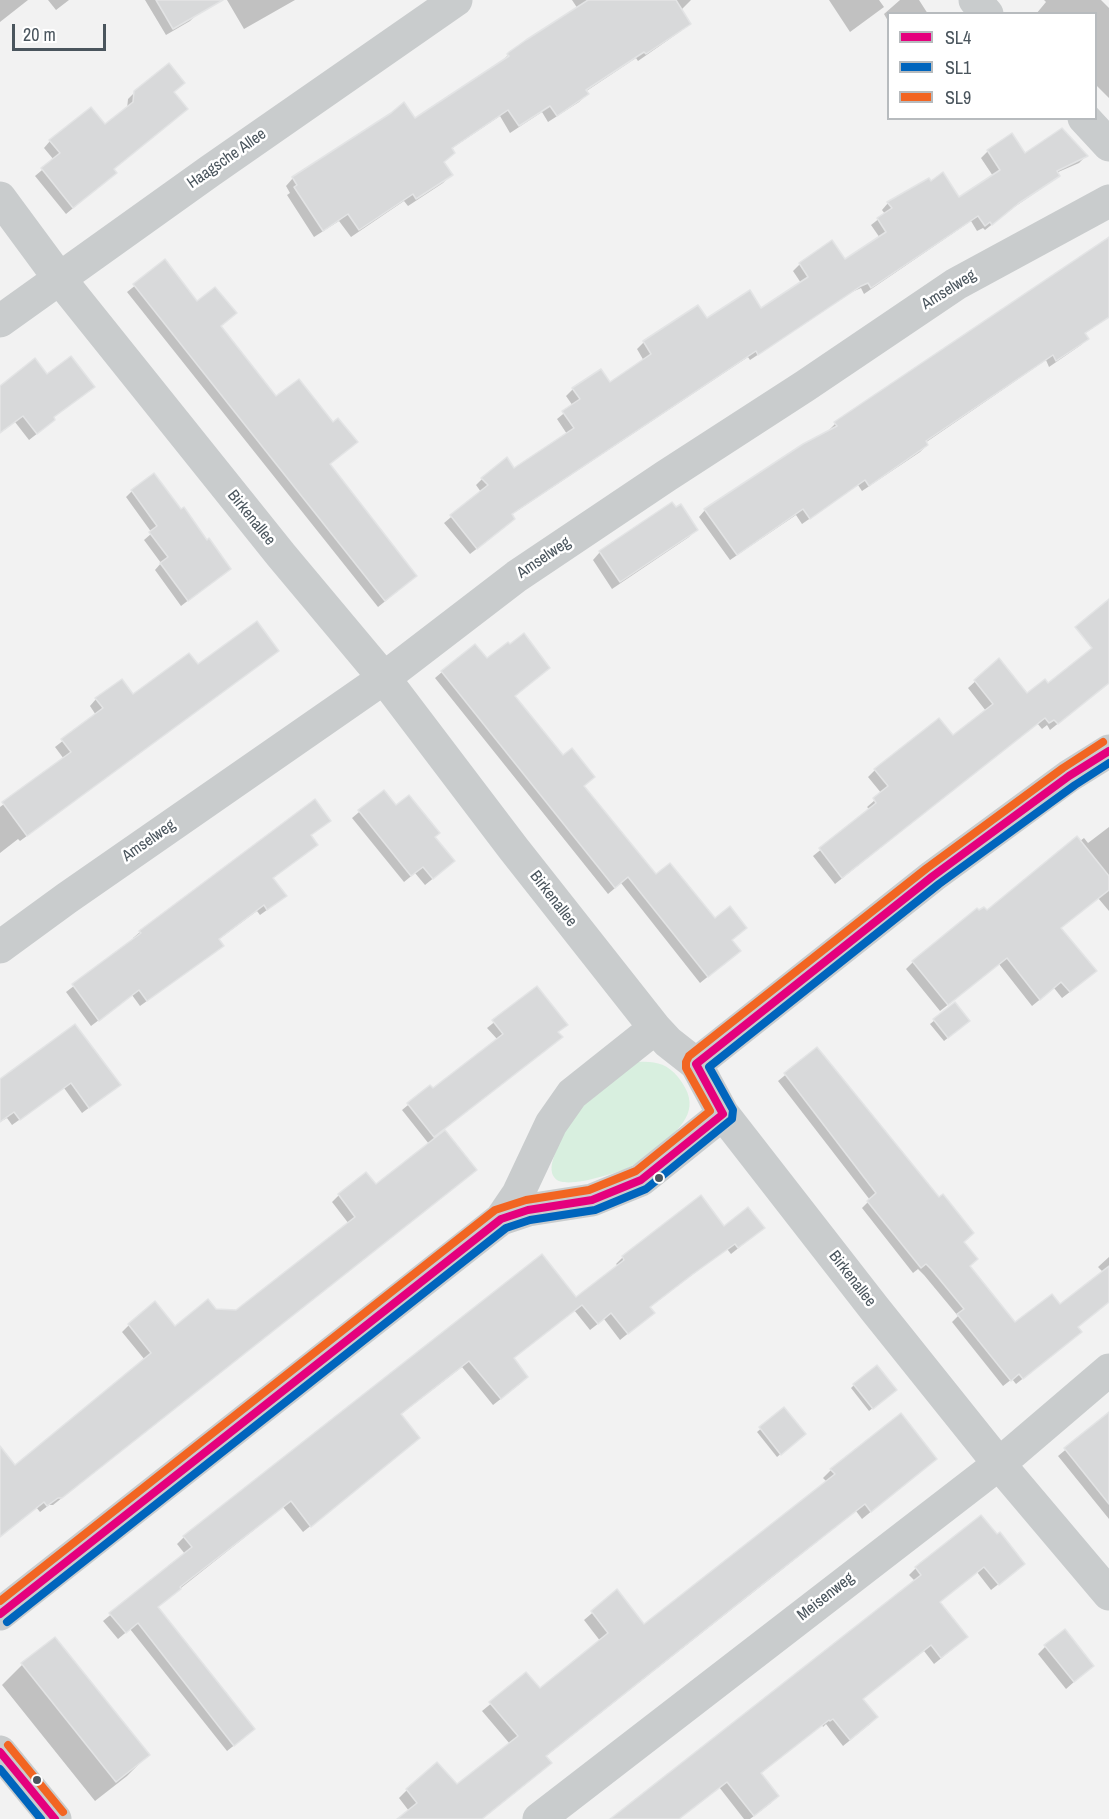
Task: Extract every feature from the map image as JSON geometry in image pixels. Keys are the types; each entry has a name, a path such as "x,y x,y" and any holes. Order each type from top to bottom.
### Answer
{"street":[{"name":"Haagsche Allee","path":"0,321 456,0"},
{"path":"975,0 985,12"},
{"path":"1086,120 1109,145"},
{"name":"Birkenallee","path":"0,198 59,278 281,555 384,678 654,1028 696,1064 723,1114 874,1308 999,1464 1109,1594"},
{"name":"Amselweg","path":"0,947 384,678 517,576 956,284 1109,201"},
{"path":"696,1064 933,876 1069,776 1109,751"},
{"path":"501,1219 518,1194 551,1124 572,1094 654,1028"},
{"path":"0,1614 501,1219 528,1210 592,1200 641,1180 723,1114"},
{"name":"Meisenweg","path":"539,1819 999,1464 1109,1370"},
{"path":"0,1752 55,1819"}],"green space":[{"path":"637,1062 660,1064 678,1077 689,1097 688,1114 683,1122 661,1145 628,1168 587,1180 559,1181 552,1173 552,1165 570,1116"}],"building":[{"path":"156,0 223,0 173,29"},
{"path":"588,0 676,0 691,24 586,90 589,94 557,116 550,106 519,126 508,110 452,148 455,153 444,162 453,175 416,199 413,194 359,230 348,214 323,231 294,187 297,185 292,177 391,113 404,102 415,118 509,56 507,54 509,52 526,40"},
{"path":"169,63 185,83 174,92 188,109 114,169 117,173 73,208 41,168 60,153 49,140 91,107 105,124 133,102 134,91"},
{"path":"1062,128 1088,156 1057,171 1060,176 1019,203 992,225 990,222 985,226 978,216 871,288 868,283 861,286 758,355 756,351 512,514 515,519 477,549 450,515 488,485 481,478 507,457 514,468 574,428 562,411 580,399 572,388 601,369 610,382 651,354 643,341 698,305 707,318 750,290 761,308 808,277 799,263 832,240 845,259 886,232 877,218 892,208 887,202 929,178 931,181 943,172 959,197 1000,170 987,150 1012,133 1025,153"},
{"path":"1109,237 1109,317 1085,333 1089,339 1056,361 1053,355 926,441 928,445 869,486 865,480 810,519 803,509 737,555 704,509 803,444 837,426 834,422"},
{"path":"165,259 197,301 215,287 237,313 221,326 276,396 299,379 333,422 338,418 358,442 330,464 417,576 385,601 133,284"},
{"path":"71,356 95,387 54,417 55,420 37,434 23,416 0,433 0,386 35,358 47,374"},
{"path":"154,473 181,509 184,507 207,540 209,538 231,569 188,601 160,563 168,557 149,532 157,526 131,490"},
{"path":"672,502 676,507 681,504 698,530 620,582 599,551"},
{"path":"1109,599 1109,683 1058,724 1054,720 1049,723 1045,718 842,878 819,848 876,803 873,798 888,786 874,769 939,718 953,735 993,704 974,680 999,658 1027,693 1045,679 1048,683 1092,648 1075,627"},
{"path":"257,621 279,651 27,836 2,802 71,752 61,739 103,708 95,698 122,679 133,694 189,653 198,664"},
{"path":"524,633 550,668 515,696 563,755 572,748 595,777 584,786 656,874 670,863 715,918 730,906 747,928 732,940 741,951 708,977 628,877 615,888 441,671 475,644 487,658"},
{"path":"384,790 396,805 409,795 440,833 435,837 455,861 433,879 423,867 411,876 358,810"},
{"path":"315,799 331,821 311,835 318,845 273,878 287,896 267,910 264,905 219,939 224,946 147,1001 139,990 99,1021 72,984"},
{"path":"1077,836 1109,876 1109,890 1061,928 1097,971 1070,992 1061,982 1040,1000 1007,958 948,1005 912,961 977,908 979,910 984,907 987,910"},
{"path":"537,986 568,1025 558,1032 563,1037 434,1137 407,1103 430,1085 433,1088 503,1034 492,1020"},
{"path":"955,1002 970,1021 948,1038 933,1019"},
{"path":"75,1024 121,1085 89,1108 71,1083 20,1120 14,1112 0,1122 0,1079"},
{"path":"817,1047 939,1197 943,1194 974,1233 964,1242 978,1259 970,1266 1015,1322 1052,1294 1060,1304 1109,1266 1109,1302 1078,1327 1082,1332 1023,1379 1019,1374 1011,1381 957,1314 964,1309 926,1264 921,1268 867,1201 876,1193 784,1073"},
{"path":"445,1130 477,1170 62,1498 58,1498 47,1506 44,1502 0,1537 0,1446 15,1465 151,1353 128,1324 155,1301 175,1326 208,1299 216,1309 236,1310 355,1217 338,1194 366,1172 376,1184"},
{"path":"701,1195 724,1226 748,1207 765,1228 738,1248 735,1244 650,1307 655,1313 628,1334 611,1313 598,1324 582,1305 514,1358 528,1377 501,1399 469,1361 401,1414 420,1438 311,1527 291,1501 180,1587 181,1589 158,1607 255,1729 234,1746 138,1623 126,1633 109,1613 192,1547 183,1536 542,1254 576,1297 624,1260 622,1256"},
{"path":"877,1365 897,1390 873,1409 853,1384"},
{"path":"784,1407 806,1434 781,1455 759,1427"},
{"path":"1109,1412 1109,1504 1064,1448"},
{"path":"901,1413 937,1459 871,1512 865,1504 768,1580 546,1756 552,1763 482,1819 397,1819 417,1803 406,1789 437,1762 457,1784 518,1736 489,1702 526,1672 540,1688 608,1633 591,1611 617,1589 644,1624 835,1474 830,1469"},
{"path":"981,1515 997,1534 1000,1532 1025,1564 999,1585 984,1567 940,1602 968,1637 941,1658 931,1645 863,1699 878,1717 850,1740 833,1719 829,1720 761,1773 779,1796 754,1816 727,1782 679,1819 610,1819 921,1575 915,1567"},
{"path":"1065,1629 1094,1666 1074,1682 1044,1645"},
{"path":"55,1637 150,1755 116,1782 21,1663"}],"transit line":[{"name":"SL9","path":"0,1601 495,1210 526,1200 589,1190 636,1171 710,1111 686,1068 689,1056 927,868 1063,768 1103,742"},
{"name":"SL4","path":"0,1614 501,1219 528,1210 592,1200 641,1180 723,1114 696,1064 933,876 1069,776 1109,751"},
{"name":"SL1","path":"7,1622 506,1228 530,1220 595,1210 646,1189 732,1119 733,1110 709,1067 939,884 1109,763"},
{"name":"SL9","path":"8,1745 63,1812"},
{"name":"SL4","path":"0,1752 55,1819"},
{"name":"SL1","path":"0,1769 41,1819"}]}
